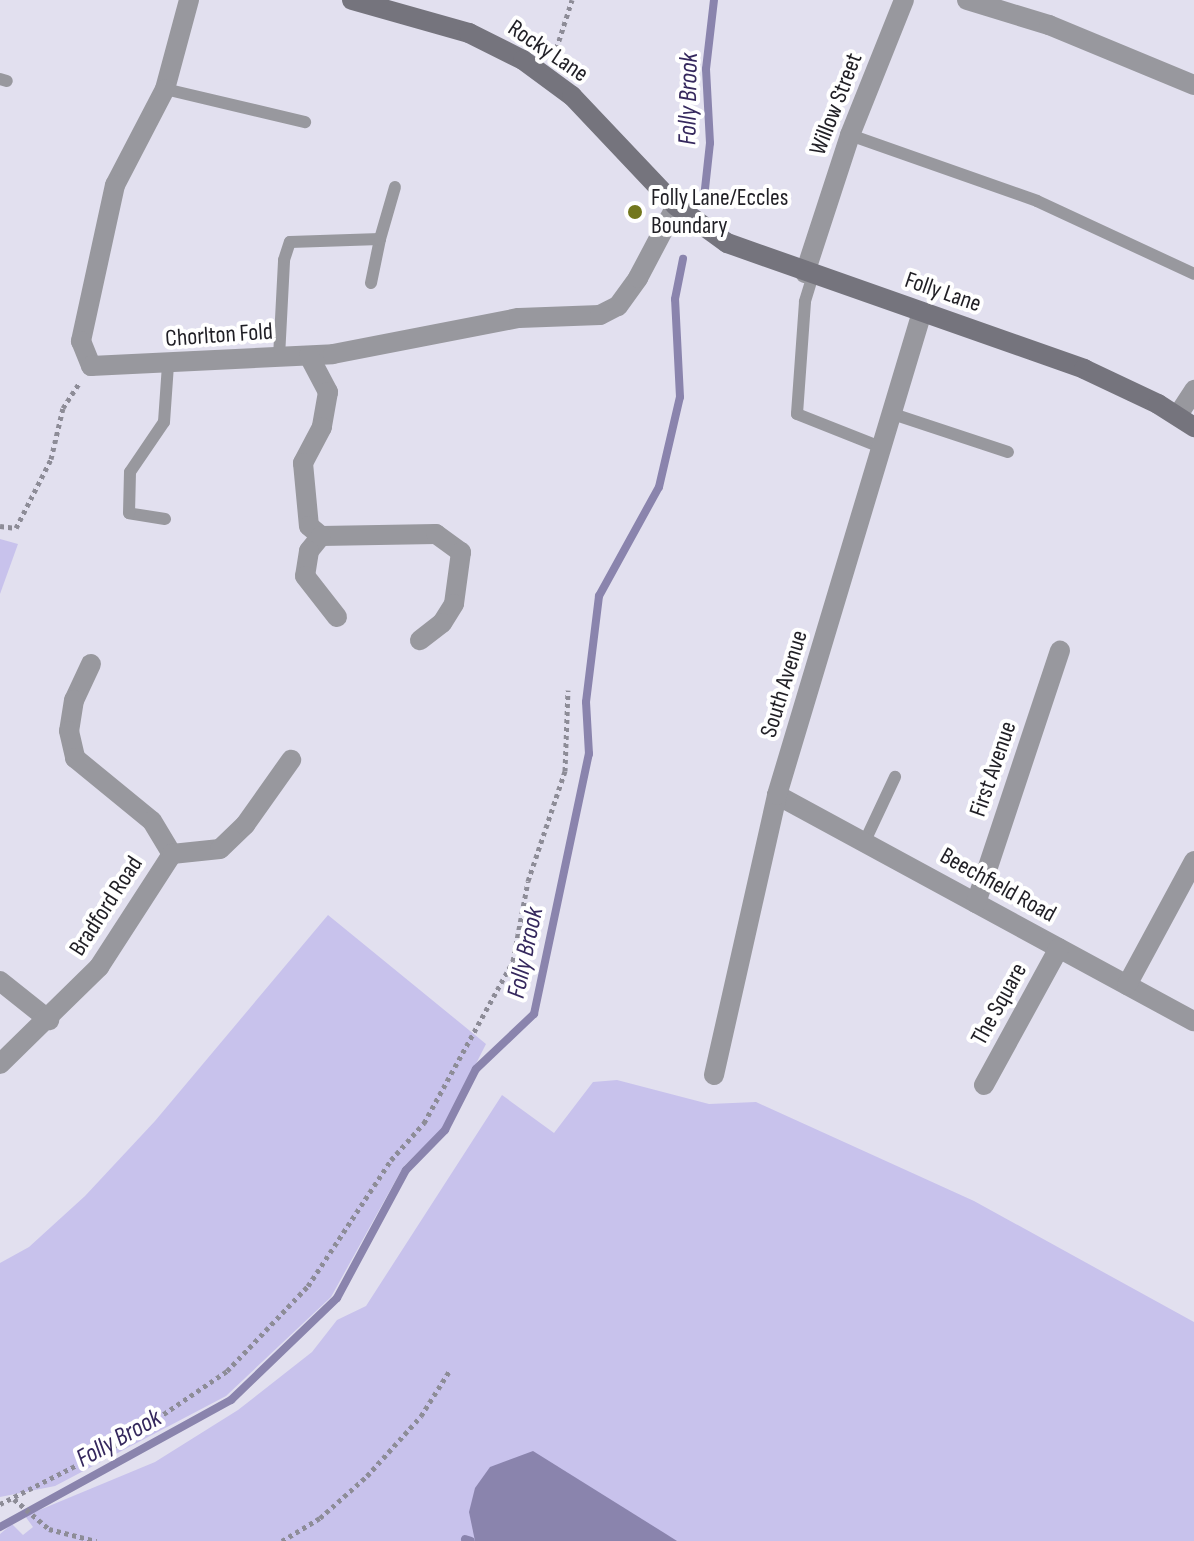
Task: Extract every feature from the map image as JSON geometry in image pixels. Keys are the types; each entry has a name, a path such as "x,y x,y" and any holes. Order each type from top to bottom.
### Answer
{"main road":[{"name":"Rocky Lane","path":"352,0 469,33 546,75 593,117 676,206"},
{"name":"Folly Lane","path":"676,206 727,243 1106,377 1186,421"}],"street":[{"path":"91,366 81,341 115,185 165,89 189,0"},
{"name":"Willow Street","path":"809,274 850,135 904,0"},
{"path":"967,0 1049,25 1194,85"},
{"name":"Chorlton Fold","path":"91,366 168,365 309,356 519,318 600,315 618,306 638,278 676,206"},
{"name":"South Avenue","path":"714,1075 777,795 922,312"},
{"path":"309,356 328,392 322,427 303,463 309,526 321,536 436,534 450,540 461,552 454,604 442,623 420,640"},
{"path":"1186,421 1194,390"},
{"path":"321,536 309,551 305,576 337,617"},
{"name":"First Avenue","path":"976,903 1060,651"},
{"path":"91,664 74,700 69,731 75,758 152,821 172,854"},
{"name":"Bradford Road","path":"0,1064 49,1020 99,967 172,854 220,849 245,825 291,760"},
{"name":"Beechfield Road","path":"777,795 1194,1021"},
{"path":"1127,985 1194,861"},
{"name":"The Square","path":"984,1085 1059,948"},
{"path":"0,981 49,1020"}],"lane":[{"path":"165,89 305,122"},
{"path":"850,135 1037,201 1194,274"},
{"path":"371,283 395,187"},
{"path":"279,357 284,260 290,242 380,239"},
{"path":"809,274 797,414 883,448"},
{"path":"165,519 129,513 130,472 164,422 168,365"},
{"path":"893,414 1008,452"},
{"path":"865,841 895,777"}],"path":[{"path":"546,75 572,0"},
{"path":"0,526 16,528 51,459 63,408 91,366"},
{"path":"0,1504 170,1413 227,1371 308,1286 391,1160 424,1123 513,961 528,881 565,771 568,690"},
{"path":"282,1541 320,1518 367,1476 421,1416 450,1370"},
{"path":"14,1499 49,1529 96,1541"}],"shaded area":[{"path":"0,539 18,544 0,594"},
{"path":"328,915 486,1044 444,1127 403,1167 331,1297 226,1396 55,1486 0,1497 0,1263 29,1247 85,1196 155,1121"},
{"path":"617,1080 709,1104 756,1102 974,1201 1194,1322 1194,1541 0,1541 0,1534 12,1524 23,1535 33,1527 25,1516 155,1462 238,1410 312,1352 337,1320 366,1306 502,1095 554,1133 593,1082"},
{"path":"533,1451 677,1541 475,1541 469,1512 475,1488 490,1467"}],"waterway":[{"name":"Folly Brook","path":"704,198 710,143 706,69 714,0"},
{"name":"Folly Brook","path":"0,1527 231,1400 337,1298 406,1170 445,1130 476,1069 534,1014 589,754 586,702 599,596 659,487 680,397 675,299 683,259"},
{"path":"465,1539 471,1541"}],"place":[{"name":"Folly Lane/Eccles Boundary","path":"635,212"}]}
